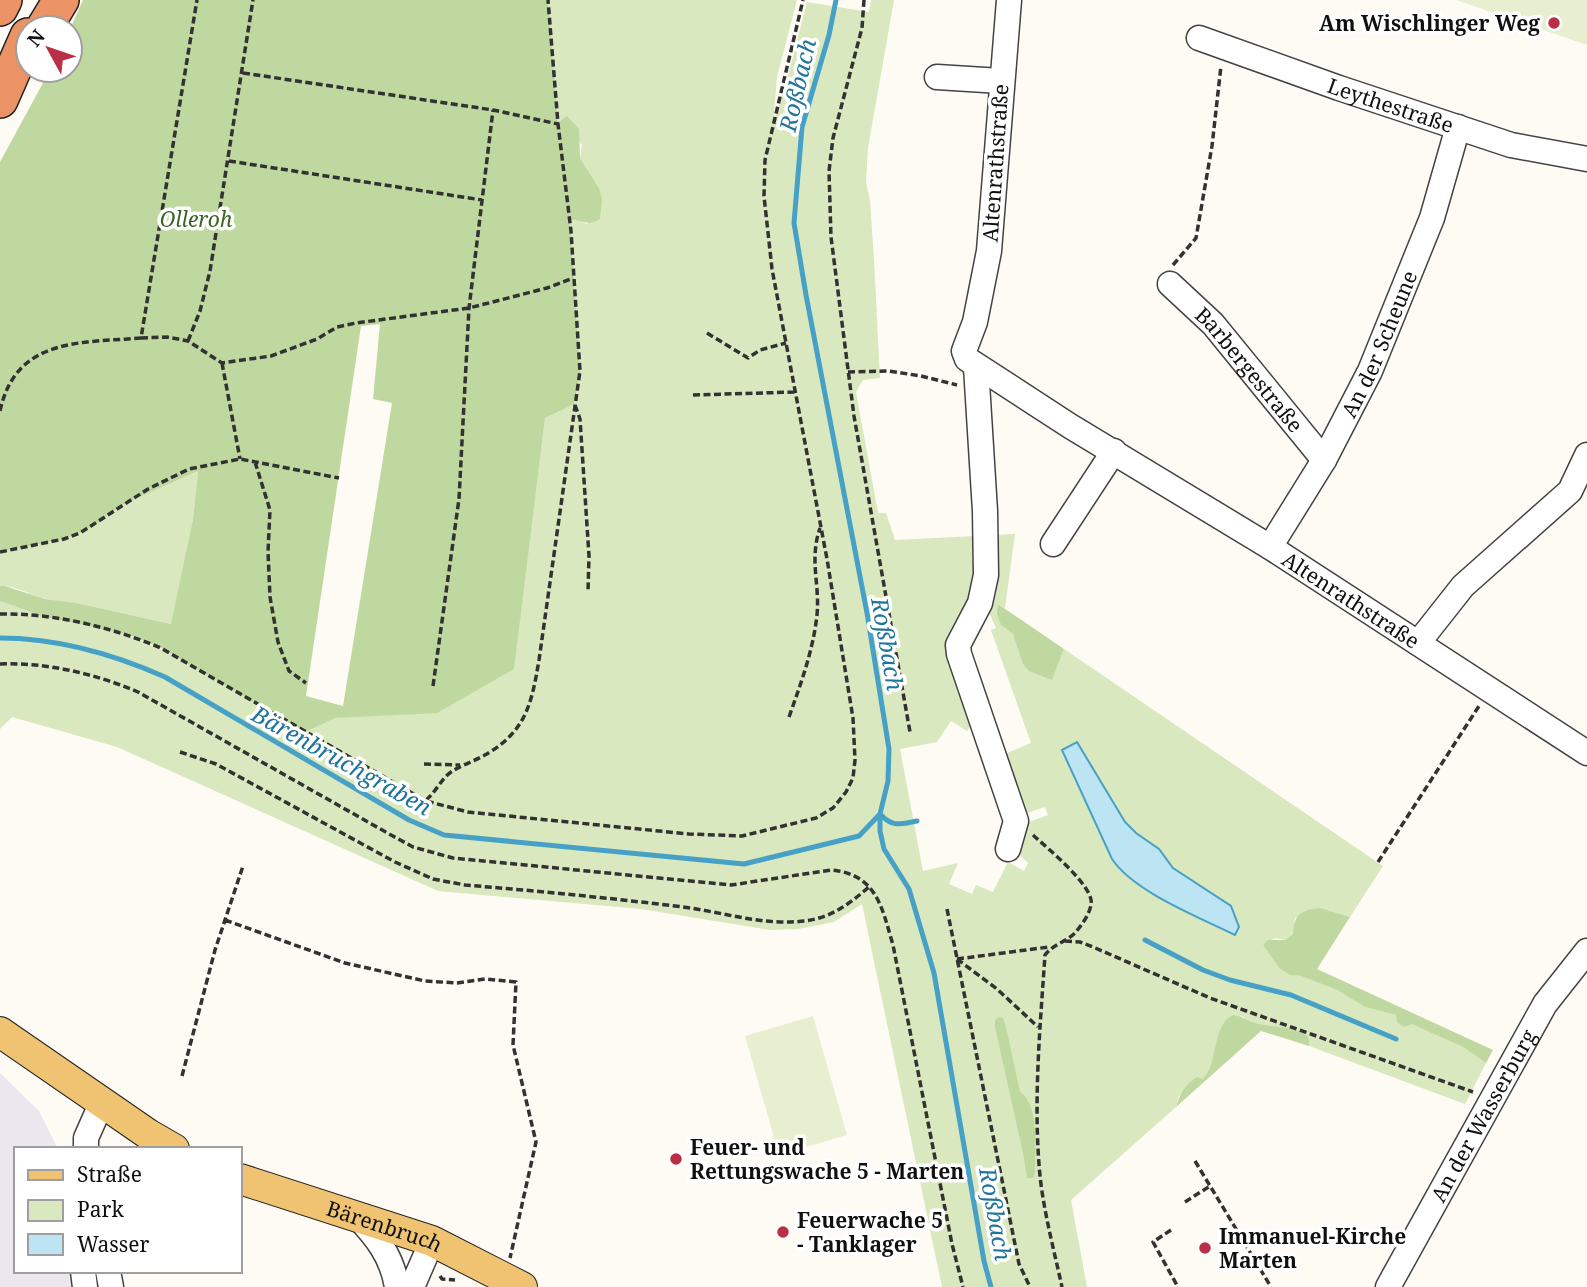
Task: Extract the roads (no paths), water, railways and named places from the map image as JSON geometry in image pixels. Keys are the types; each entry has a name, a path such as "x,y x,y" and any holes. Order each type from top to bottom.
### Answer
{"highway":[{"path":"0,8 4,0"},
{"path":"2,95 14,68"},
{"path":"2,95 14,76"}],"main road":[{"path":"0,1032 171,1147"},
{"name":"Bärenbruch","path":"242,1179 432,1241 516,1275"}],"street":[{"name":"Altenrathstraße","path":"1009,0 989,251 975,322 964,351 977,379 1114,451 1270,547 1587,753"},
{"name":"Leythestraße","path":"1199,38 1511,145 1587,159"},
{"path":"937,77 1001,82"},
{"name":"An der Scheune","path":"1270,547 1324,460 1370,371 1432,218 1458,127"},
{"name":"Barbergestraße","path":"1170,284 1213,324 1324,460"},
{"path":"977,379 986,575 980,603 958,645 1016,821 1008,849"},
{"path":"1053,544 1114,451"},
{"path":"1418,643 1463,586 1579,494 1587,455"},
{"name":"An der Wasserburg","path":"1388,1287 1545,1004 1587,951"},
{"path":"84,1146 102,1102"},
{"path":"356,1215 384,1246 397,1287"},
{"path":"412,1287 432,1241"}],"water":[{"path":"1077,742 1125,822 1159,849 1173,868 1231,906 1239,927 1235,935 1151,893 1122,871 1112,859 1062,750"}],"waterway":[{"name":"Roßbach","path":"836,0 829,35 802,127 794,223 867,613 889,749 888,781 880,814 880,831 884,849 909,889 934,973 984,1261 991,1287"},
{"name":"Bärenbruchgraben","path":"0,638 64,644 125,661 165,677 409,820 444,835 744,864 859,836 880,814"},
{"path":"880,814 893,823 917,821"},
{"path":"1145,940 1203,970 1230,980 1291,995 1396,1039"}],"place":[{"name":"Am Wischlinger Weg","path":"1554,23"},
{"name":"Feuer- und Rettungswache 5 - Marten","path":"676,1159"},
{"name":"Feuerwache 5 - Tanklager","path":"783,1232"},
{"name":"Immanuel-Kirche Marten","path":"1205,1248"}],"park label":[{"name":"Olleroh","path":"196,219"}]}
